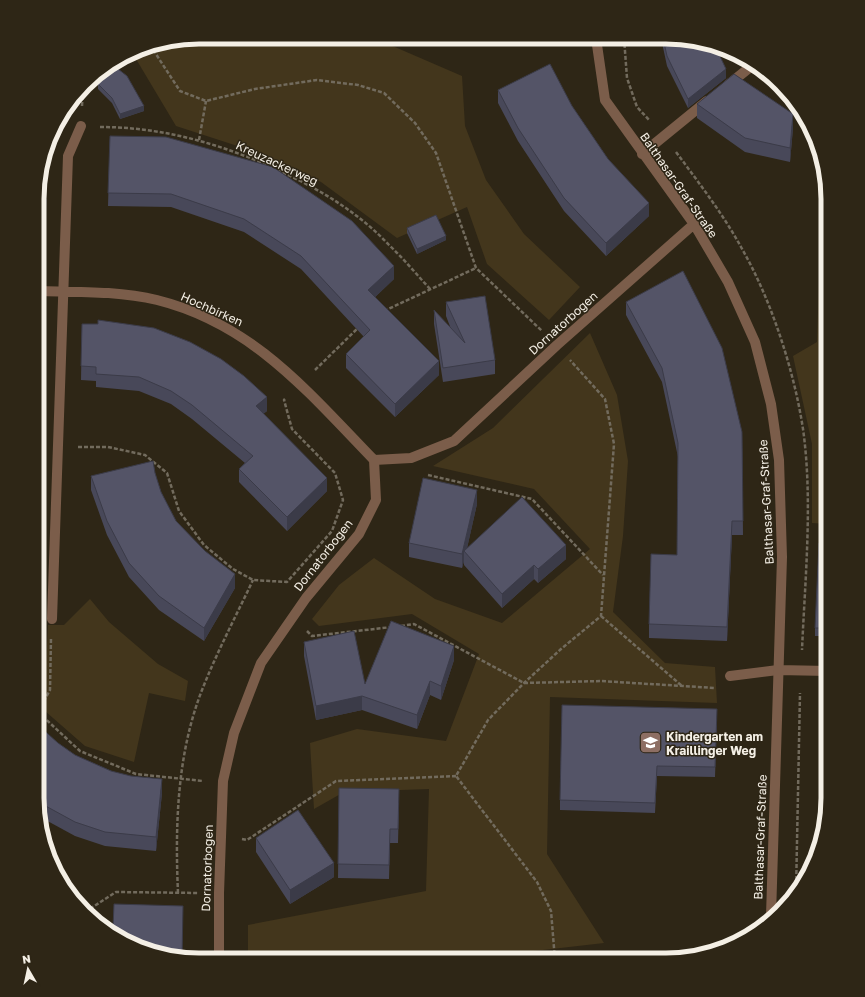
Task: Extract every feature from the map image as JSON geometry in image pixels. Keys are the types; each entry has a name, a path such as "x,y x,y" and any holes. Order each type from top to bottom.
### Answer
{"street":[{"name":"Balthasar-Graf-Straße","path":"597,44 605,100 642,154 694,224 728,282 755,342 771,404 779,460 782,557 771,911"},
{"path":"642,154 749,68"},
{"path":"52,619 68,156 81,126"},
{"name":"Dornatorbogen","path":"219,953 219,893 223,782 234,733 261,662 290,619 359,534 376,500 374,460 411,458 454,441 557,345 694,224"},
{"name":"Hochbirken","path":"44,291 117,294 156,300 188,309 231,329 277,362 301,384 374,460"},
{"path":"730,676 778,670 821,671"}],"path":[{"path":"154,51 180,91 206,101 255,89 317,80 358,85 384,93 415,123 436,153 476,268 557,345 605,399 614,444 601,616 524,682 488,720 456,776"},
{"path":"200,140 206,101"},
{"name":"Kreuzackerweg","path":"81,126 121,127 162,131 200,140 249,157 300,181 348,210 388,244 431,290"},
{"path":"383,311 476,268"},
{"path":"58,447 108,447 145,455 167,473 179,511 204,545 233,569 253,580 287,582 332,531 343,500 335,473 292,429 284,400 363,323"},
{"path":"411,458 423,474 532,499 604,575"},
{"path":"178,893 175,841 183,755 201,691 253,580"},
{"path":"601,616 682,687"},
{"path":"44,701 50,690 52,619"},
{"path":"290,619 312,636 414,624 524,682 601,681 682,687 721,688"},
{"path":"44,718 80,751 136,774 180,780 223,782"},
{"path":"222,838 247,840 336,782 456,776"},
{"path":"456,776 537,882 551,911 554,953"},
{"path":"91,908 116,892 219,893"}],"shaded area":[{"path":"189,44 388,44 462,76 465,126 486,180 524,234 580,287 549,320 487,264 467,207 397,238 321,182 256,152 176,126 135,58 159,49"},
{"path":"821,221 821,524 812,523 812,444 793,356 817,342"},
{"path":"590,333 617,395 628,461 623,536 613,612 665,663 715,667 717,703 550,697 547,854 604,943 516,953 248,953 248,925 426,891 429,789 344,792 314,809 310,743 357,729 446,741 479,654 412,614 319,626 312,619 339,585 374,558 435,599 502,623 590,549 534,489 433,466 493,428"},
{"path":"90,599 109,622 158,664 188,681 185,701 149,693 134,762 85,746 44,710 44,682 48,625 64,625"}],"building":[{"path":"664,44 686,45 706,49 718,53 726,69 688,99 667,56"},
{"path":"550,64 572,106 608,159 649,203 606,243 564,198 518,128 498,90"},
{"path":"117,68 127,76 144,106 120,114 112,98 98,84 105,76"},
{"path":"734,74 793,114 790,148 745,138 697,104"},
{"path":"110,136 166,137 273,167 352,221 394,266 368,290 439,361 395,404 346,354 370,330 301,256 244,219 171,194 108,193"},
{"path":"44,199 46,199 44,253"},
{"path":"436,215 446,236 417,249 407,228"},
{"path":"683,271 722,348 742,432 743,521 732,521 727,627 649,624 651,554 677,555 678,443 662,368 626,302"},
{"path":"485,296 495,360 443,368 434,310 465,343 446,302"},
{"path":"98,320 154,328 190,342 221,359 244,376 267,397 256,406 327,478 287,517 239,469 253,456 192,405 171,391 139,377 96,374 96,367 81,366 82,324 98,324"},
{"path":"153,461 161,492 176,521 205,551 235,574 204,628 159,596 129,563 107,521 91,476"},
{"path":"423,478 477,490 462,554 409,543"},
{"path":"522,497 566,545 538,569 534,565 502,594 464,551"},
{"path":"819,543 821,543 821,628 815,628"},
{"path":"391,621 454,646 441,686 430,681 417,715 362,696 316,706 304,642 354,631 365,684"},
{"path":"562,705 717,709 715,767 657,766 655,803 560,800"},
{"path":"44,730 75,755 111,771 131,776 162,779 156,837 105,832 75,822 44,805"},
{"path":"339,788 399,789 398,829 390,829 389,865 338,864"},
{"path":"298,810 334,863 290,890 256,838"},
{"path":"114,904 183,906 182,952 149,945 113,927"}],"place":[{"name":"Kindergarten am Kraillinger Weg","path":"650,743"}]}
